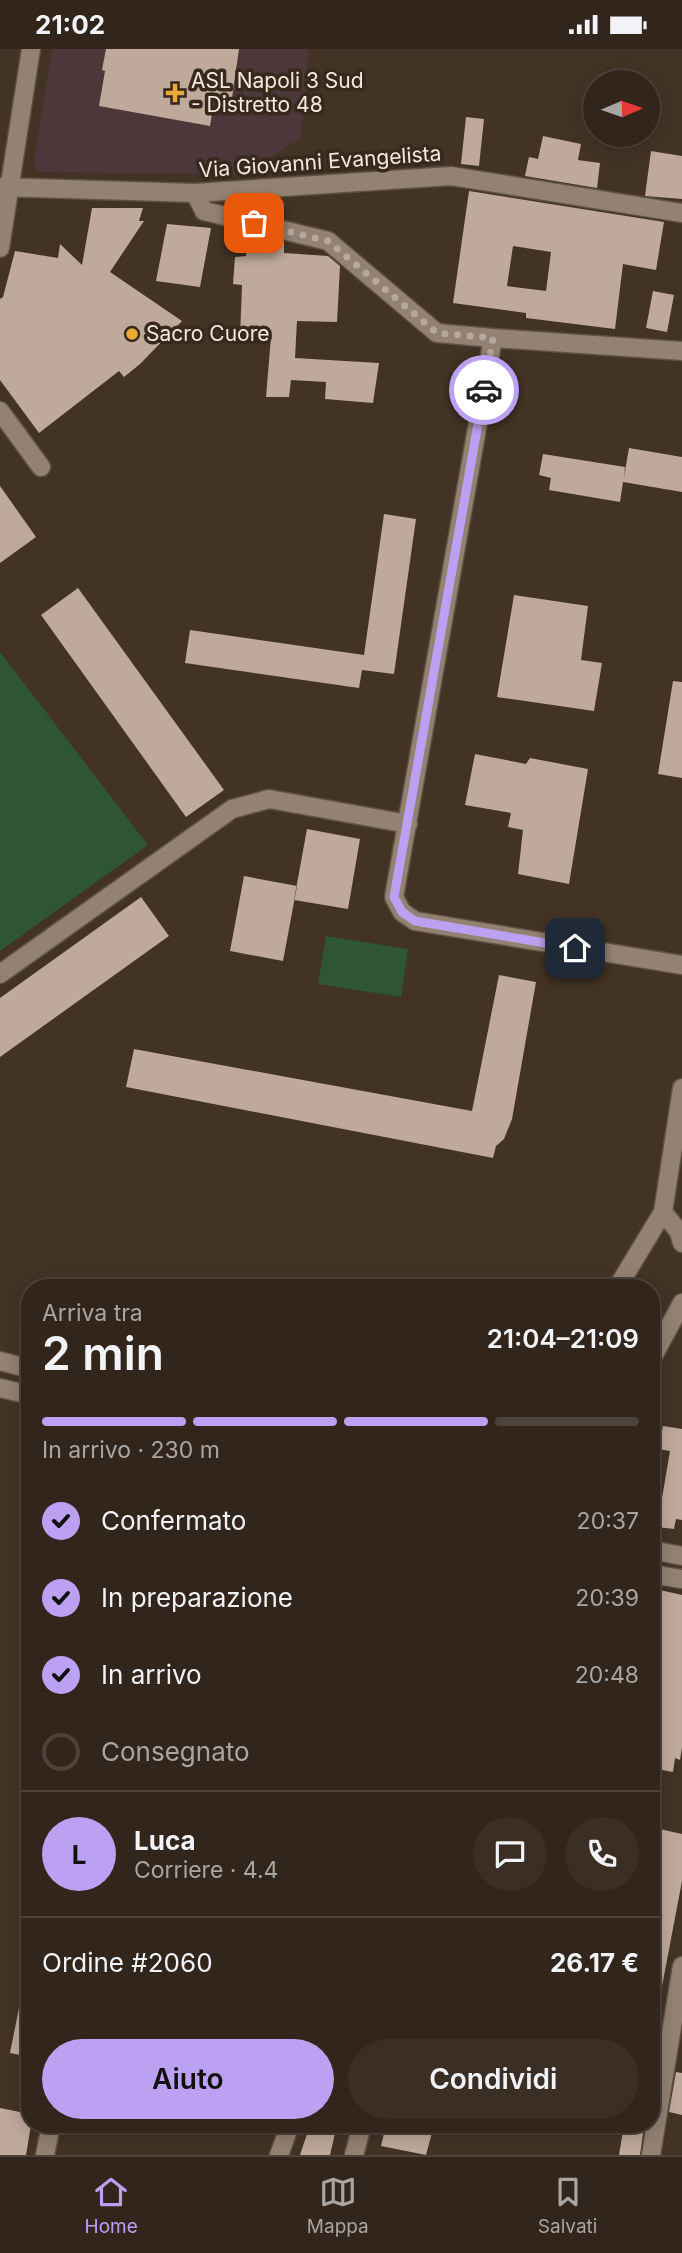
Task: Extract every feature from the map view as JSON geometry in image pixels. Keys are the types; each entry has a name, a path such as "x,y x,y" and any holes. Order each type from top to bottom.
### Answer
{"street":[{"path":"0,249 5,187 31,49"},
{"name":"Via Giovanni Evangelista","path":"5,187 195,193 451,176 682,213"},
{"path":"195,193 204,211 328,241 437,333 682,351"},
{"path":"493,338 394,897 402,912 415,921 682,965"},
{"path":"0,411 41,467"},
{"path":"0,974 232,809 269,799 408,824"},
{"path":"622,1279 663,1212 682,1088"},
{"path":"663,1212 679,1232 682,1243"},
{"path":"660,1343 682,1303"},
{"path":"0,1361 21,1367"},
{"path":"0,1388 21,1393"},
{"path":"660,1552 682,1556"},
{"path":"660,1575 682,1579"},
{"path":"660,2053 682,1966"},
{"path":"45,2155 49,2133"},
{"path":"279,2155 287,2133"},
{"path":"354,2155 360,2133"},
{"path":"651,2155 653,2133"}],"shaded area":[{"name":"ASL Napoli 3 Sud - Distretto 48","path":"52,49 309,49 301,138 244,175 40,172 33,165"}],"green space":[{"path":"0,652 148,845 0,951"},
{"path":"326,936 408,949 401,997 318,984"}],"building":[{"path":"106,49 239,49 232,98 215,95 210,126 99,106"},
{"path":"466,117 484,119 479,166 461,164"},
{"path":"543,136 581,144 578,160 600,163 597,188 525,176 529,157 538,159"},
{"path":"651,151 682,156 682,199 645,196"},
{"path":"469,191 664,222 656,270 623,264 615,329 526,318 526,313 453,303","holes":["513,246 551,252 546,291 507,286"]},
{"path":"92,208 143,208 139,221 144,221 110,272 182,321 124,377 119,371 39,433 0,380 0,299 3,297 15,251 58,258 60,244 82,265"},
{"path":"167,224 211,228 200,287 156,281"},
{"path":"248,241 284,242 284,253 328,256 340,266 337,322 297,321 295,358 379,363 373,403 325,399 326,382 291,380 289,397 266,397 271,337 240,337 242,285 233,284 235,257 246,256"},
{"path":"653,291 674,295 667,332 646,328"},
{"path":"629,448 682,457 682,492 623,482 620,502 549,490 551,478 539,475 543,454 625,467 624,477"},
{"path":"0,486 36,537 0,563"},
{"path":"384,514 416,519 394,674 362,670 359,688 185,663 190,630 364,655"},
{"path":"78,588 224,790 186,817 41,615"},
{"path":"514,595 588,606 581,660 602,663 594,711 497,697"},
{"path":"673,681 682,682 682,778 658,774"},
{"path":"475,754 526,764 530,758 588,769 569,884 518,874 523,830 508,827 511,813 465,805"},
{"path":"307,829 360,839 348,909 294,900"},
{"path":"244,876 297,886 283,961 230,951"},
{"path":"141,897 169,936 0,1057 0,998"},
{"path":"499,975 536,982 512,1119 504,1139 496,1146 493,1158 126,1087 134,1049 472,1111"},
{"path":"663,1426 682,1429 682,1520 676,1519 674,1529 660,1527 660,1509 670,1451 660,1449"},
{"path":"660,1590 682,1595 682,1747 680,1760 675,1758 673,1772 660,1770"},
{"path":"660,1829 682,1834 682,1881 660,1997"},
{"path":"21,1998 21,2055 10,2053"},
{"path":"676,2072 682,2073 682,2115 669,2112"},
{"path":"0,2108 21,2112 21,2133 30,2133 26,2155 0,2155"},
{"path":"307,2133 335,2133 330,2155 300,2155"},
{"path":"384,2133 432,2133 426,2155 381,2146"},
{"path":"623,2133 643,2133 640,2155 619,2155"}],"way so far":[{"path":"254,223 328,241 437,333 493,338 484,390"}],"place":[{"name":"ASL Napoli 3 Sud - Distretto 48","path":"175,93"},
{"name":"Sacro Cuore","path":"132,334"}],"route":[{"path":"484,390 394,897 402,912 415,921 575,948"}]}
